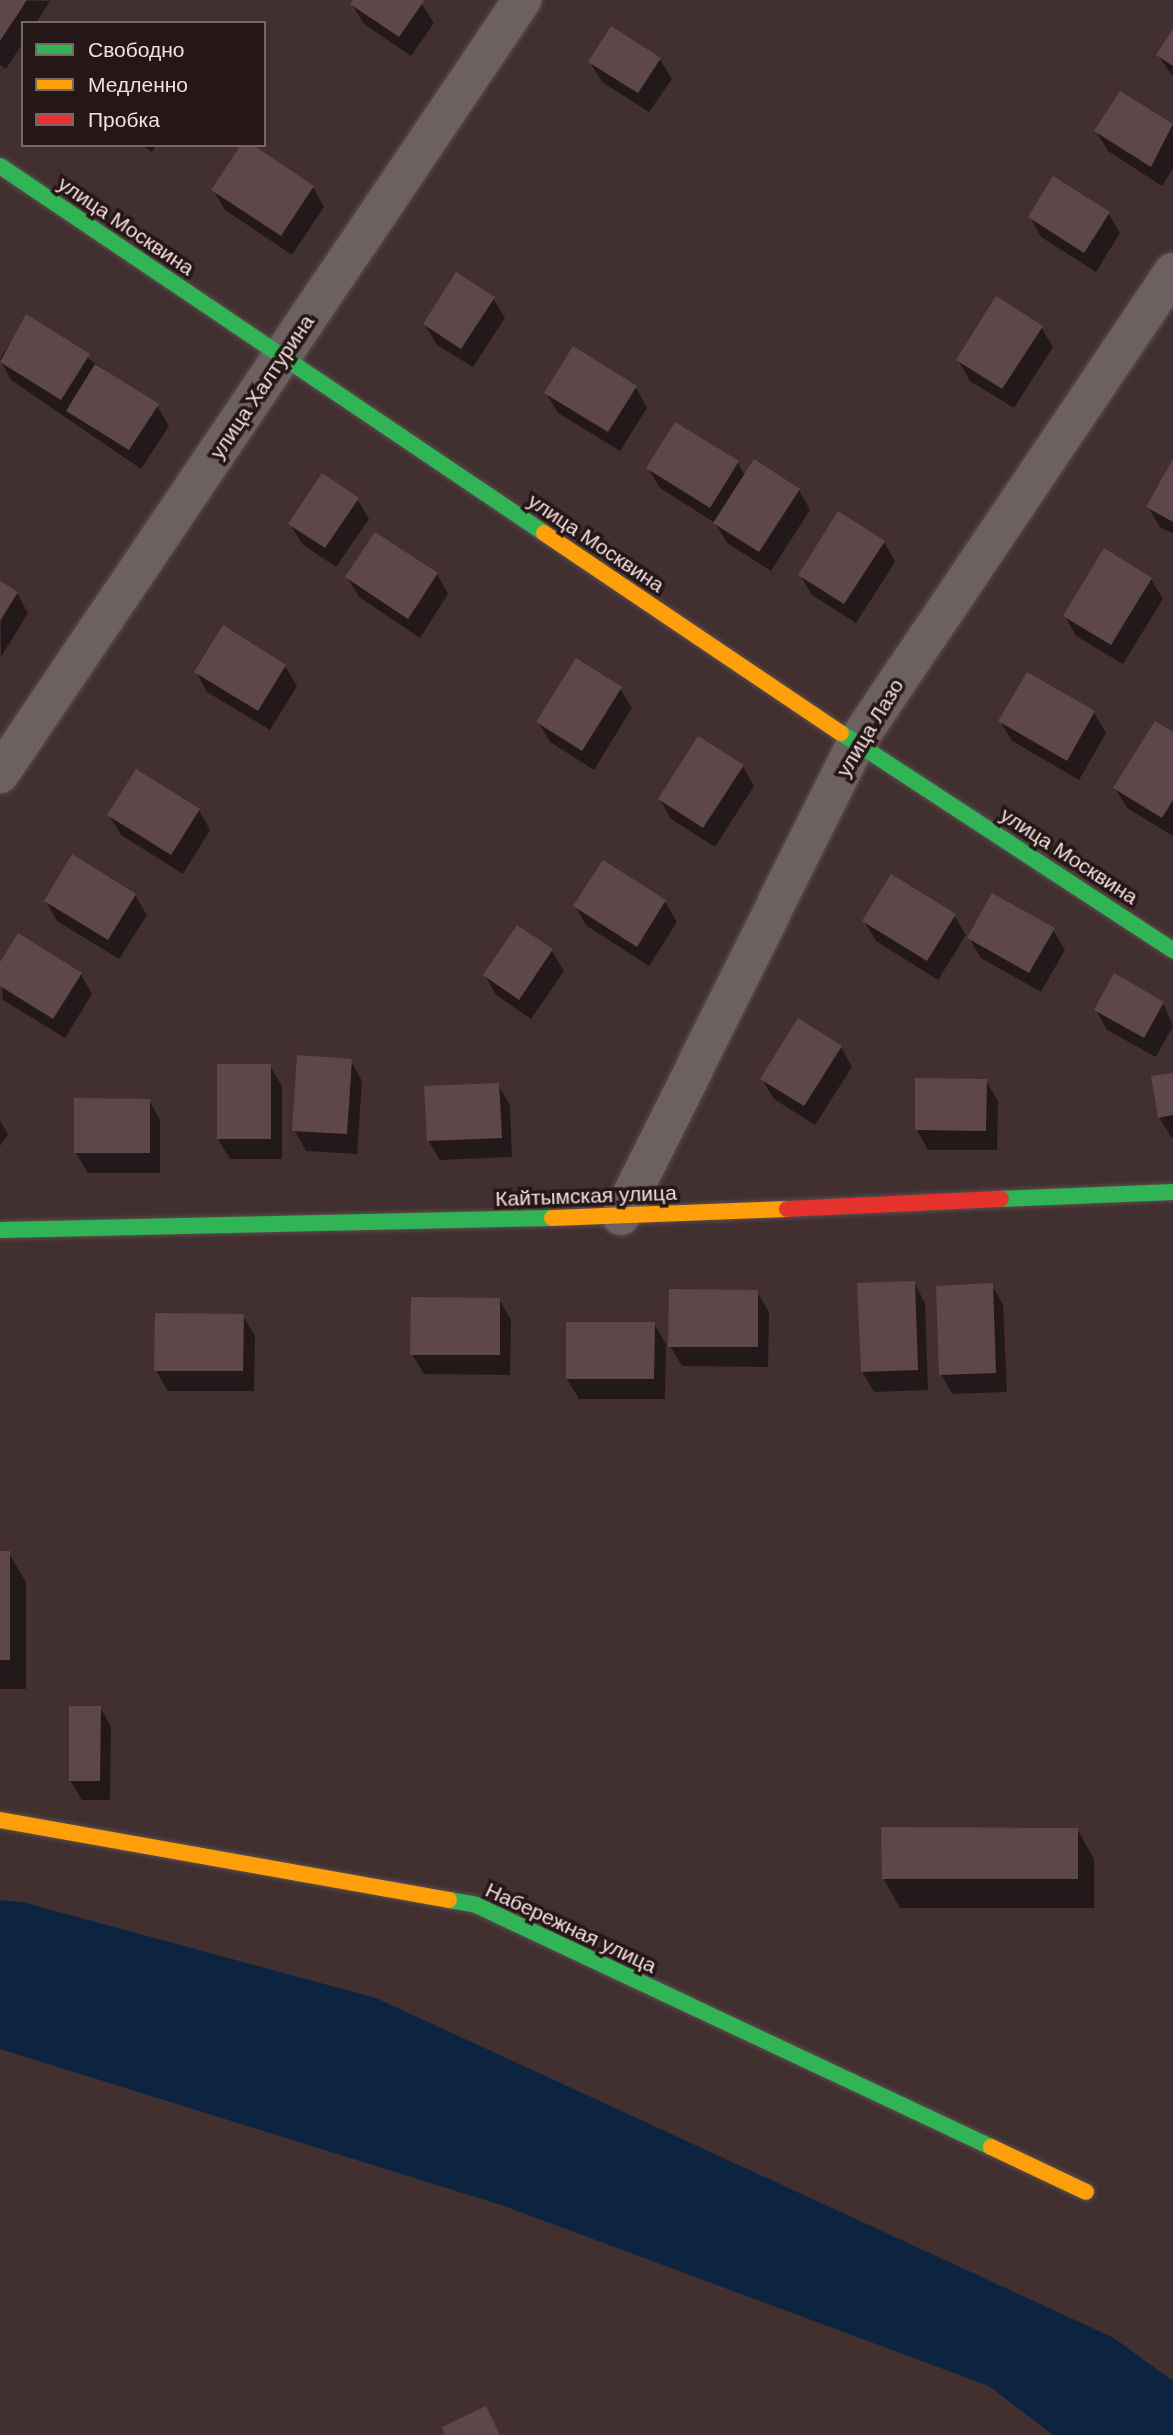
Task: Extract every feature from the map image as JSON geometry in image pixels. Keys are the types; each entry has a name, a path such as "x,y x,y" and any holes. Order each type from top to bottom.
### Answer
{"street":[{"name":"улица Халтурина","path":"0,774 522,0"},
{"name":"улица Москвина","path":"0,166 281,358 856,743 1173,950"},
{"name":"улица Лазо","path":"621,1216 856,743 1173,272"},
{"name":"Кайтымская улица","path":"0,1230 621,1216 1173,1192"},
{"name":"Набережная улица","path":"0,1820 476,1905 1086,2192"}],"water":[{"path":"0,1900 22,1902 376,1998 1114,2338 1173,2381 1173,2435 1053,2435 989,2386 501,2205 0,2049"}],"building":[{"path":"0,0 27,0 0,41"},
{"path":"353,0 424,1 399,37 350,4"},
{"path":"611,26 661,58 638,93 588,62"},
{"path":"1173,29 1173,66 1156,55"},
{"path":"1120,91 1173,124 1151,167 1094,131"},
{"path":"240,147 256,147 314,186 281,236 211,190"},
{"path":"1053,176 1110,212 1084,253 1028,217"},
{"path":"456,272 495,297 461,349 423,324"},
{"path":"996,296 1043,326 1002,389 956,360"},
{"path":"26,314 90,354 61,400 0,362"},
{"path":"573,346 637,386 608,432 544,393"},
{"path":"95,364 159,404 129,450 66,411"},
{"path":"675,422 739,461 710,508 646,468"},
{"path":"754,459 800,489 759,552 713,523"},
{"path":"1173,459 1173,522 1146,507"},
{"path":"322,473 359,498 325,548 288,524"},
{"path":"838,511 885,541 844,604 798,575"},
{"path":"375,532 438,573 408,619 345,577"},
{"path":"1104,548 1152,578 1111,645 1063,616"},
{"path":"0,581 18,592 0,621"},
{"path":"223,625 286,665 258,711 194,672"},
{"path":"576,658 622,687 582,751 536,722"},
{"path":"1027,672 1095,711 1067,761 998,721"},
{"path":"1155,721 1173,732 1173,800 1162,818 1113,788"},
{"path":"698,736 744,765 703,828 658,799"},
{"path":"136,769 200,809 171,855 107,815"},
{"path":"72,854 136,894 108,940 44,901"},
{"path":"603,860 666,900 637,947 573,906"},
{"path":"891,874 956,914 927,961 862,921"},
{"path":"992,893 1055,928 1029,973 967,938"},
{"path":"517,925 553,949 519,1000 483,975"},
{"path":"18,933 82,973 53,1019 0,986 0,962"},
{"path":"1114,973 1164,1002 1144,1038 1094,1010"},
{"path":"798,1018 842,1046 804,1106 760,1079"},
{"path":"297,1055 352,1059 347,1134 292,1131"},
{"path":"217,1064 271,1064 271,1139 217,1139"},
{"path":"1173,1073 1173,1115 1158,1118 1151,1076"},
{"path":"915,1078 987,1079 986,1131 915,1130"},
{"path":"499,1083 502,1138 427,1141 424,1086"},
{"path":"74,1098 150,1099 150,1153 74,1153"},
{"path":"915,1281 918,1370 861,1372 857,1283"},
{"path":"993,1283 996,1373 939,1375 936,1286"},
{"path":"669,1289 758,1290 758,1347 668,1347"},
{"path":"411,1297 500,1298 500,1355 410,1355"},
{"path":"155,1313 244,1314 243,1371 154,1371"},
{"path":"566,1322 655,1322 654,1379 566,1379"},
{"path":"0,1551 10,1551 10,1660 0,1660"},
{"path":"69,1706 101,1706 100,1781 69,1781"},
{"path":"881,1827 1078,1828 1078,1879 882,1879"},
{"path":"486,2406 500,2435 445,2435 442,2427"}],"traffic: fast":[{"path":"0,166 544,533"},
{"path":"841,733 1173,950"},
{"path":"1001,1199 1173,1192"},
{"path":"0,1230 552,1218"},
{"path":"449,1900 476,1905 991,2147"}],"traffic: slow":[{"path":"544,533 841,733"},
{"path":"552,1218 787,1209"},
{"path":"0,1820 449,1900"},
{"path":"991,2147 1086,2192"}],"traffic: jam":[{"path":"787,1209 1001,1199"}]}
